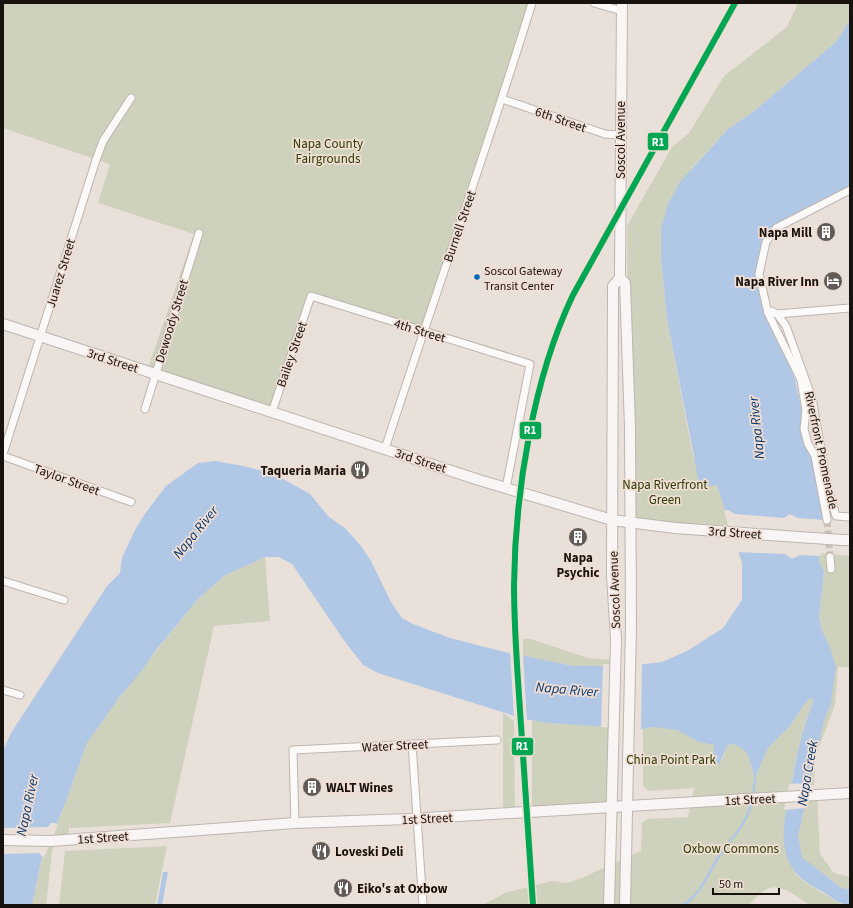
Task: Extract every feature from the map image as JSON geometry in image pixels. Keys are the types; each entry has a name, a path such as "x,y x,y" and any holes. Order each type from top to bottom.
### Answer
{"main road":[{"name":"Soscol Avenue","path":"609,905 615,660 612,520 613,286 620,278 619,135 622,7"},
{"name":"Soscol Avenue","path":"620,278 625,283 630,427 630,661 625,905"},
{"name":"3rd Street","path":"3,324 506,488 612,520 675,528 846,540"},
{"name":"1st Street","path":"3,840 50,841 295,823 418,818 850,793"}],"street":[{"name":"Burnell Street","path":"385,449 423,331 502,99 532,3"},
{"path":"594,3 622,7"},
{"name":"Juarez Street","path":"3,455 103,141 131,98"},
{"name":"6th Street","path":"502,99 605,134 619,135"},
{"name":"Riverfront Promenade","path":"827,520 815,456 808,444 804,429 806,410 800,380 768,313 760,274 766,242 771,234 784,223 850,190"},
{"name":"Dewoody Street","path":"145,409 198,233"},
{"name":"4th Street","path":"311,296 530,364 506,488"},
{"name":"Bailey Street","path":"272,412 311,296"},
{"path":"768,313 771,311 777,314 850,308"},
{"name":"Riverfront Promenade","path":"777,314 789,333 812,398 828,489 836,516 850,517"},
{"name":"Taylor Street","path":"3,455 131,502"},
{"path":"830,557 831,569"},
{"path":"3,581 64,600"},
{"path":"3,690 20,695"},
{"name":"Water Street","path":"295,823 293,750 497,740"},
{"path":"412,744 423,905"}],"green space":[{"name":"Napa County Fairgrounds","path":"3,3 532,3 423,331 311,296 272,412 147,371 194,234 98,203 110,164 3,128"},
{"name":"Napa Riverfront Green","path":"798,3 850,3 850,20 836,42 753,112 728,129 692,168 661,229 661,258 667,319 693,456 717,485 733,532 630,523 627,226 672,147 689,133 724,76 787,27"},
{"path":"819,553 850,556 850,667 838,667 835,705 815,757 814,785 807,785 824,721 831,704 829,645 823,633 819,618 824,572 819,561"},
{"path":"265,557 270,621 214,626 170,823 70,828 70,821 68,839 55,840 52,851 46,905 32,905 41,861 65,804 87,743 93,733 121,695 197,600 224,576"},
{"path":"523,639 531,639 588,658 615,660 615,666 573,666 523,656"},
{"name":"Oxbow Commons","path":"812,698 813,702 800,741 787,805 784,841 790,864 800,879 842,905 811,905 790,892 777,887 767,889 749,905 482,905 505,893 551,881 567,883 584,877 641,851 642,823 647,819 688,817 694,788 649,791 643,786 643,729 653,727 678,730 699,742 714,745 715,752 721,762 728,745 734,744 745,751 750,758 755,778 768,748 790,726 807,701"},
{"path":"503,713 514,721 515,813 503,814"},
{"path":"532,720 548,723 614,726 611,807 532,812"},
{"path":"817,795 820,854 834,873 850,877 850,890 840,887 801,857 798,836 807,796"},
{"path":"167,846 155,905 59,905 65,851"}],"water":[{"path":"850,20 850,187 783,220 773,227 765,238 759,287 795,379 824,515 819,561 824,572 819,618 836,667 831,704 824,721 798,836 802,857 840,887 850,890 850,905 838,902 800,877 789,863 785,848 784,829 786,810 800,741 813,702 812,698 807,701 790,726 768,748 755,778 748,754 734,744 728,745 719,764 714,763 714,745 699,742 677,730 653,727 643,729 548,723 524,719 378,673 363,665 343,639 292,564 279,557 265,557 224,576 197,600 121,695 87,743 65,804 41,861 32,905 3,905 3,751 11,733 107,586 120,573 122,558 144,515 166,486 198,463 215,461 274,474 310,494 329,517 345,528 361,546 371,561 391,602 402,618 413,624 450,638 505,652 573,666 626,666 662,662 687,651 723,628 742,600 742,563 717,485 700,487 667,319 661,258 661,229 668,204 680,182 728,129 753,112 836,42"},
{"path":"163,872 168,872 162,905 157,905"}],"pier":[{"path":"728,510 735,514 784,518 790,514 798,518 825,520 821,556 800,555 792,559 785,554 736,552 724,511"},
{"path":"510,651 523,654 527,722 514,718"},
{"path":"642,663 641,730 601,727 603,664"},
{"path":"811,783 806,808 784,810 789,784"},
{"path":"51,823 58,825 44,858 39,853 3,854 3,828 48,827"}],"waterway":[{"path":"753,795 755,778"},
{"path":"683,905 700,889 718,858 738,832 746,818 752,802"}],"tunnel":[{"path":"827,520 830,557"}],"transit line":[{"name":"R1","path":"533,905 516,655 514,585 518,513 529,437 537,399 547,362 573,295 735,3"}],"place":[{"name":"Napa Mill","path":"826,232"},
{"name":"Soscol Gateway Transit Center","path":"477,277"},
{"name":"Napa River Inn","path":"833,281"},
{"name":"Taqueria Maria","path":"360,470"},
{"name":"Napa Psychic","path":"578,537"},
{"name":"WALT Wines","path":"312,787"},
{"name":"Loveski Deli","path":"321,851"},
{"name":"Eiko's at Oxbow","path":"343,888"}],"water label":[{"name":"Napa River","path":"756,428"},
{"name":"Napa River","path":"195,532"},
{"name":"Napa River","path":"567,689"},
{"name":"Napa Creek","path":"807,773"},
{"name":"Napa River","path":"27,805"}],"park label":[{"name":"China Point Park","path":"671,759"}]}
